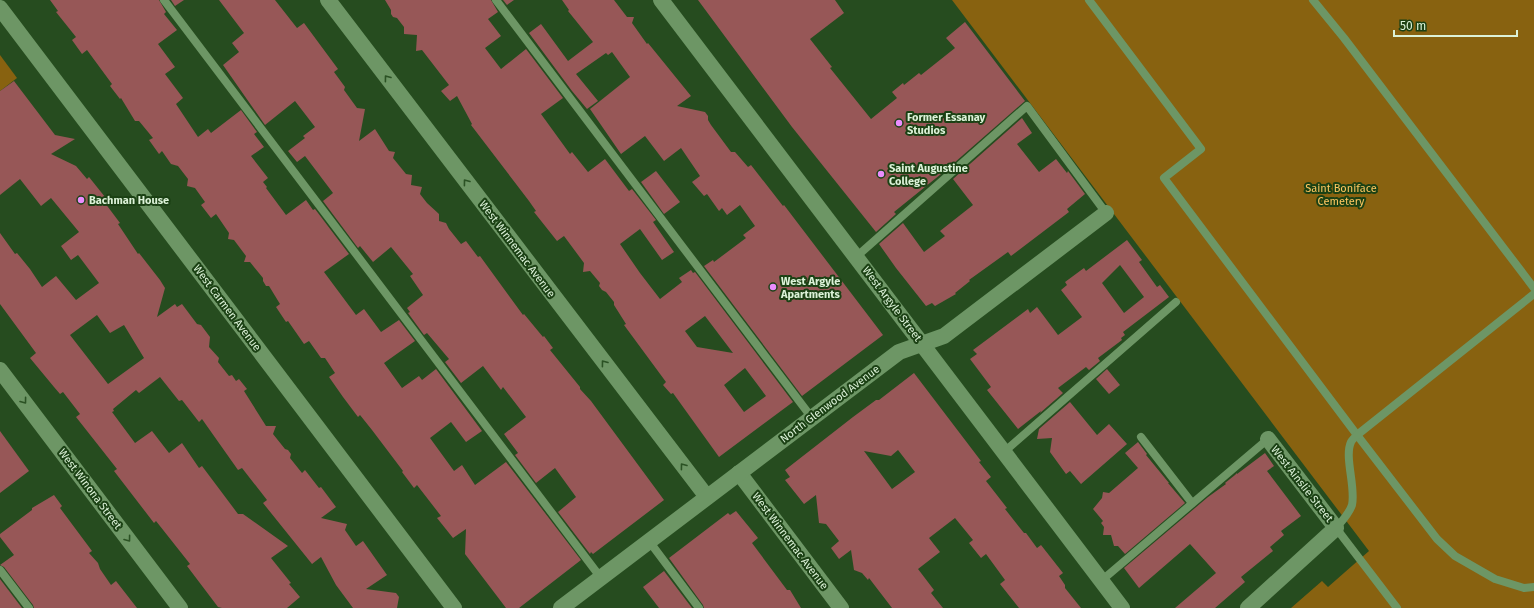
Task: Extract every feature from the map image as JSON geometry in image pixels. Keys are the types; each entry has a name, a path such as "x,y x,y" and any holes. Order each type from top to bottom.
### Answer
{"street":[{"name":"West Winnemac Avenue","path":"328,0 707,498"},
{"name":"West Argyle Street","path":"661,0 1122,608"},
{"name":"West Carmen Avenue","path":"0,8 454,608"},
{"name":"North Glenwood Avenue","path":"561,608 899,352 944,336 1106,213"},
{"name":"West Winona Street","path":"0,370 180,608"},
{"name":"West Ainslie Street","path":"1268,439 1336,528"},
{"name":"West Winnemac Avenue","path":"739,473 841,608"},
{"path":"1248,608 1336,528"}],"lane":[{"path":"164,0 601,578"},
{"path":"496,0 812,418"},
{"path":"1089,0 1201,149 1164,178 1357,435 1437,539 1455,556 1495,579 1524,588 1534,587"},
{"path":"1313,0 1344,38 1534,288"},
{"path":"856,257 1027,106 1106,213"},
{"path":"1397,608 1336,528 1349,512 1352,505 1353,495 1349,461 1350,443 1357,435 1534,294"},
{"path":"1004,452 1176,302"},
{"path":"1141,437 1192,503"},
{"path":"1101,581 1268,439"},
{"path":"649,541 699,608"},
{"path":"0,570 29,608"}],"green space":[{"name":"Saint Boniface Cemetery","path":"952,0 1534,0 1534,608 1291,608 1322,581 1328,587 1369,551"},
{"path":"0,55 17,78 0,91"}],"building":[{"path":"50,0 159,0 166,12 164,14 177,30 158,44 175,67 165,74 183,98 176,104 198,137 208,129 211,133 241,110 257,132 254,134 264,147 251,156 268,178 263,182 267,187 266,188 286,215 306,200 313,210 315,209 349,254 324,272 356,315 364,309 381,332 399,320 415,341 384,363 402,388 419,376 422,380 436,369 482,431 466,442 451,422 430,438 454,471 462,465 475,485 506,462 581,560 519,608 506,608 465,554 466,529 453,538 437,518 441,516 417,485 414,488 372,430 360,415 358,417 329,377 335,373 325,358 321,358 309,341 304,344 288,321 286,322 276,307 280,304 269,286 266,286 263,278 250,262 244,262 246,256 234,240 228,239 229,233 216,214 211,218 201,205 205,202 195,188 187,186 188,179 178,166 171,164 162,151 159,154 149,140 153,138 139,121 135,121 121,98 120,99 110,86 112,84 87,50 82,54 72,40 76,37 56,12 58,11"},
{"path":"171,0 184,0 175,6"},
{"path":"219,0 275,0 297,28 304,23 338,69 334,72 345,87 344,90 357,108 365,109 359,141 375,129 389,151 395,152 393,158 406,174 412,175 411,185 422,187 420,194 439,214 439,221 446,223 461,244 466,241 478,257 480,256 523,315 524,314 543,337 544,336 553,348 550,350 591,401 664,500 593,554 591,552 590,554 558,512 576,497 555,468 536,483 515,455 518,453 504,434 526,417 503,387 501,390 483,366 461,383 445,362 449,359 427,333 424,335 408,313 410,312 407,308 423,295 410,276 413,274 391,247 373,262 360,246 358,248 323,201 333,193 305,156 297,162 288,151 305,138 303,136 315,127 295,101 265,125 223,65 239,52 232,43 244,33"},
{"path":"385,0 491,0 498,12 488,19 501,36 485,48 501,69 526,49 563,98 541,114 570,154 572,152 588,172 605,159 629,191 632,189 656,220 653,222 674,252 662,260 640,229 620,244 640,273 660,299 682,282 679,278 691,270 693,273 695,272 793,402 719,457 673,393 671,394 663,385 666,382 624,325 626,324 614,305 614,302 599,286 600,283 590,271 583,272 584,263 564,236 557,241 534,212 536,211 529,201 471,125 472,124 457,96 450,101 441,91 449,85 422,50 416,51 417,35 404,34 404,27 397,18 393,17","holes":["705,316 733,353 697,347 685,331","745,368 766,396 744,412 724,385"]},
{"path":"503,0 514,0 507,5"},
{"path":"562,0 614,0 627,17 634,17 632,23 647,44 648,43 691,96 677,106 705,112 711,125 731,152 735,152 748,167 751,165 783,206 784,205 883,335 802,396 704,266 713,260 714,262 746,238 743,235 755,226 740,205 727,215 722,208 719,211 707,194 704,196 692,182 700,176 681,148 664,161 645,136 621,154 590,109 630,77 612,52 608,55 606,53 576,74 598,101 587,109 529,33 541,24 568,61 593,42 568,11 569,10"},
{"name":"Saint Augustine College","path":"698,0 835,0 844,13 810,39 832,67 830,68 871,119 897,98 892,92 919,73 921,75 955,48 946,38 965,22 1025,101 946,170 894,212 896,214 876,232 792,127"},
{"path":"14,81 55,135 75,139 51,154 76,166 87,179 89,177 105,197 102,199 120,223 118,224 138,254 139,253 160,280 165,288 157,317 175,304 177,307 182,304 197,324 201,325 210,337 209,347 219,358 218,362 229,376 232,375 236,381 239,379 247,389 244,391 266,426 276,426 273,434 291,454 290,458 302,473 305,470 319,488 321,487 336,507 321,518 347,524 345,530 356,546 363,541 387,575 366,589 396,593 399,597 397,608 353,608 336,585 321,557 312,564 263,503 267,500 242,468 238,470 202,419 199,422 182,400 179,401 160,377 139,393 136,390 113,409 114,411 112,412 135,443 152,431 169,453 182,443 199,468 202,466 238,514 243,514 288,546 271,558 300,597 287,608 218,607 187,566 190,564 156,521 154,523 114,471 117,469 76,417 80,414 63,392 60,394 30,358 36,353 0,304 0,233 15,254 17,253 30,269 42,287 56,276 76,300 99,283 78,255 71,260 61,246 79,232 51,198 41,206 20,179 0,195 0,91","holes":["97,315 110,333 124,325 144,358 108,384 70,335"]},
{"path":"1022,118 1032,133 1017,144 1039,172 1056,159 1067,173 1068,171 1085,194 1067,209 1069,212 1011,256 1008,252 969,280 970,281 955,293 956,294 935,306 932,303 926,306 879,244 903,223 924,252 945,236 940,231 973,205 953,179"},
{"path":"656,171 680,202 664,214 641,182"},
{"path":"1127,240 1142,260 1139,262 1157,287 1160,285 1169,297 1123,332 1125,335 1121,338 1122,340 1098,358 1100,361 1089,370 1086,367 1058,388 1063,393 1040,413 1041,411 1018,429 987,390 991,387 970,359 977,354 973,350 1028,309 1030,313 1037,307 1058,335 1082,317 1061,290 1067,285 1065,282 1084,268 1086,271","holes":["1120,265 1144,297 1124,313 1102,283"]},
{"path":"1107,369 1120,385 1109,394 1096,379"},
{"path":"914,373 981,461 979,462 991,477 986,481 1007,508 1005,509 1037,548 1041,545 1063,573 1059,576 1065,585 1065,588 1081,608 1019,608 1000,584 1005,580 986,554 981,558 969,543 973,540 955,518 929,538 940,552 918,569 934,590 931,593 943,608 892,608 869,578 868,580 862,573 854,570 851,550 839,559 831,548 839,541 826,524 819,523 816,495 804,504 785,480 790,477 785,470 853,417 876,400 879,400","holes":["898,450 915,472 892,489 864,451 891,456"]},
{"path":"1070,402 1097,435 1109,424 1127,444 1081,484 1070,471 1066,474 1050,452 1052,438 1037,439 1039,429"},
{"path":"0,431 29,471 0,493"},
{"path":"1138,442 1147,454 1146,455 1185,503 1125,554 1118,546 1114,546 1111,535 1103,535 1104,527 1101,523 1103,521 1093,509 1102,498 1103,492 1109,493 1138,468 1125,453"},
{"path":"1265,453 1274,466 1267,471 1301,516 1281,531 1284,535 1270,547 1273,551 1241,577 1245,582 1215,608 1175,608 1216,573 1190,544 1139,588 1124,568 1208,497 1226,484 1225,483 1237,473"},
{"path":"54,495 62,506 60,508 92,551 89,553 98,563 100,569 111,585 116,581 137,608 34,608 4,567 0,565 14,555 0,537 0,534 32,510 32,508"},
{"path":"736,511 758,538 752,543 787,590 790,590 801,608 704,608 669,558 728,513 730,515"},
{"path":"664,571 692,608 659,608 643,587"},
{"path":"0,579 22,608 0,608"}],"place":[{"name":"Former Essanay Studios","path":"899,123"},
{"name":"Saint Augustine College","path":"881,174"},
{"name":"Bachman House","path":"81,200"},
{"name":"West Argyle Apartments","path":"773,287"}]}
